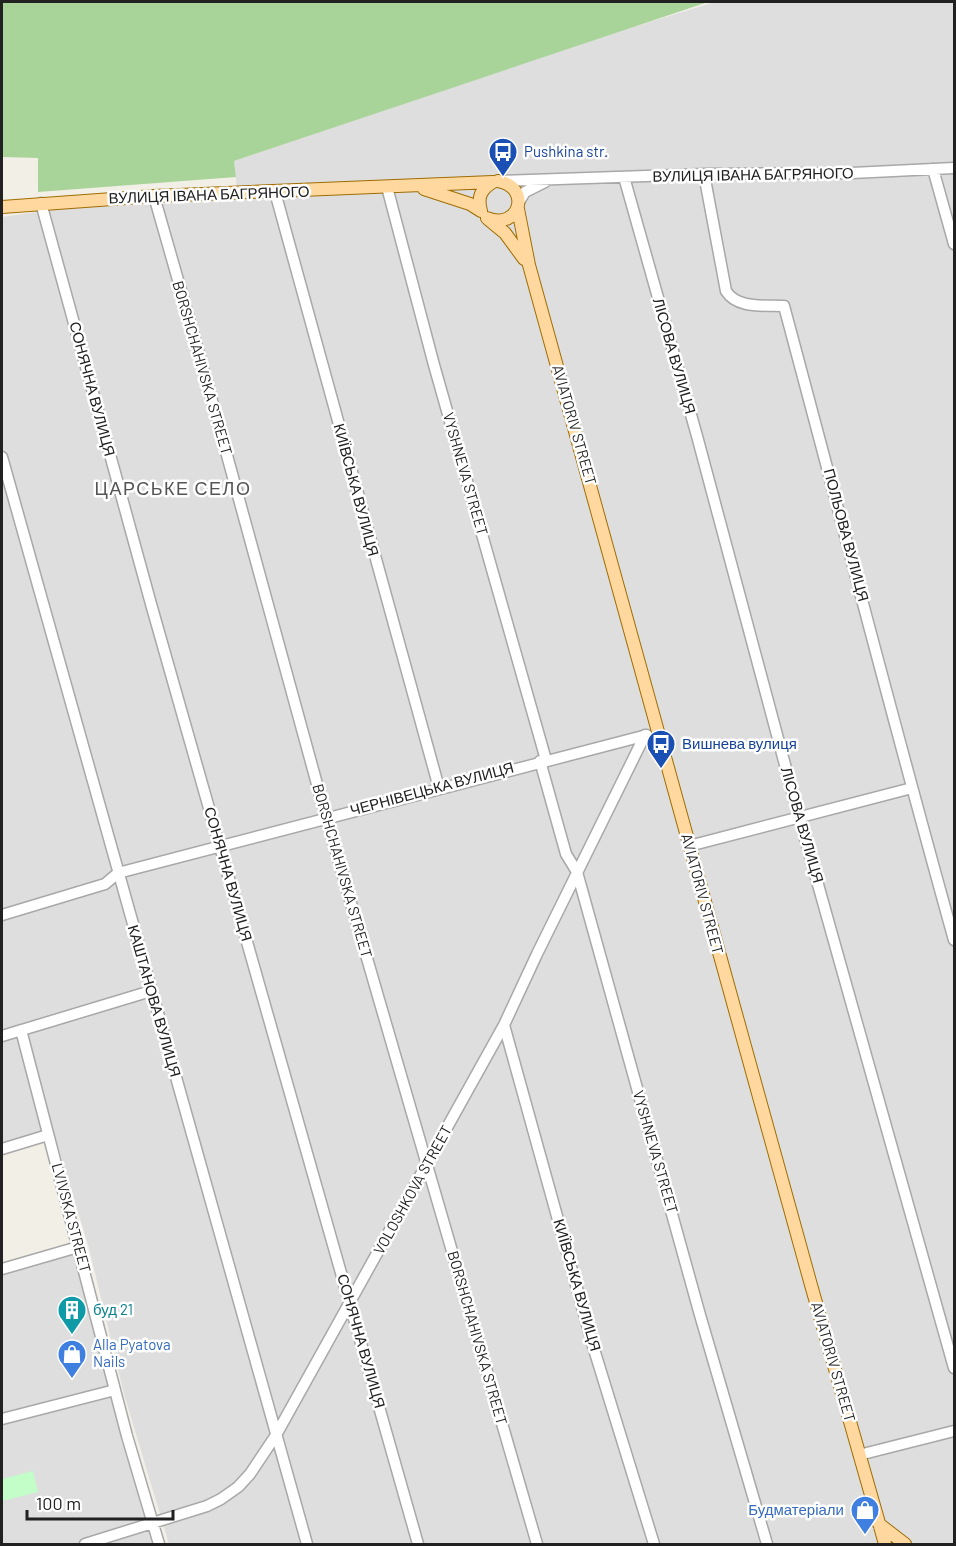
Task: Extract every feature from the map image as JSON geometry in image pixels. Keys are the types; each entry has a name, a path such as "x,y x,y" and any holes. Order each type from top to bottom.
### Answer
{"main road":[{"name":"ВУЛИЦЯ ІВАНА БАГРЯНОГО","path":"2,207 153,196 496,182"},
{"path":"496,182 506,183 518,194 518,205 513,216 505,221 496,221 484,214 479,202 480,194 485,187 496,182"},
{"name":"ВУЛИЦЯ ІВАНА БАГРЯНОГО","path":"417,186 470,204 484,214"},
{"name":"AVIATORIV STREET","path":"518,205 529,265 885,1545"},
{"name":"AVIATORIV STREET","path":"484,214 505,233 529,265"},
{"path":"878,1523 905,1545"}],"street":[{"name":"ВУЛИЦЯ ІВАНА БАГРЯНОГО","path":"496,182 704,174 852,173 954,168"},
{"path":"933,170 954,244"},
{"name":"ПОЛЬОВА ВУЛИЦЯ","path":"704,174 726,291 730,298 739,303 784,306 954,940"},
{"name":"ЛІСОВА ВУЛИЦЯ","path":"624,177 697,436 799,817 954,1368"},
{"name":"ВУЛИЦЯ ІВАНА БАГРЯНОГО","path":"518,205 525,192 551,179"},
{"name":"VYSHNEVA STREET","path":"387,187 543,760 566,854 577,872 697,1304 768,1545"},
{"name":"КИЇВСЬКА ВУЛИЦЯ","path":"275,192 439,788"},
{"name":"BORSHCHAHIVSKA STREET","path":"153,196 202,364 326,818 537,1545"},
{"name":"СОНЯЧНА ВУЛИЦЯ","path":"41,203 151,604 418,1545"},
{"name":"КАШТАНОВА ВУЛИЦЯ","path":"2,457 307,1545"},
{"name":"ЧЕРНІВЕЦЬКА ВУЛИЦЯ","path":"3,914 105,884 118,873 543,760 659,732"},
{"name":"VOLOSHKOVA STREET","path":"85,1545 207,1506 238,1487 250,1474 276,1435 504,1025 645,735"},
{"path":"689,846 912,788"},
{"path":"2,902 3,914"},
{"path":"2,1036 151,992"},
{"name":"КИЇВСЬКА ВУЛИЦЯ","path":"504,1025 593,1346 654,1545"},
{"name":"LVIVSKA STREET","path":"21,1030 159,1545"},
{"path":"2,1149 48,1135"},
{"path":"2,1269 78,1247"},
{"path":"2,1427 5,1418 116,1390"},
{"path":"859,1455 954,1431"}],"shaded area":[{"path":"715,2 954,2 954,1543 169,1544 124,1394 89,1248 53,1130 38,1132 2,1144 2,217 58,209 238,199 234,161 597,38"},
{"path":"73,1247 106,1379 159,1544 2,1544 2,1265"}],"green space":[{"path":"2,2 708,2 234,161 236,177 38,192 38,158 2,157"},
{"path":"33,1471 38,1492 2,1501 2,1479"}],"place":[{"name":"Pushkina str.","path":"503,178"},
{"name":"Вишнева вулиця","path":"661,770"},
{"name":"буд 21","path":"72,1336"},
{"name":"Alla Pyatova Nails","path":"72,1380"},
{"name":"Будматеріали","path":"865,1536"}],"district":[{"name":"ЦАРСЬКЕ СЕЛО","path":"173,489"}]}
